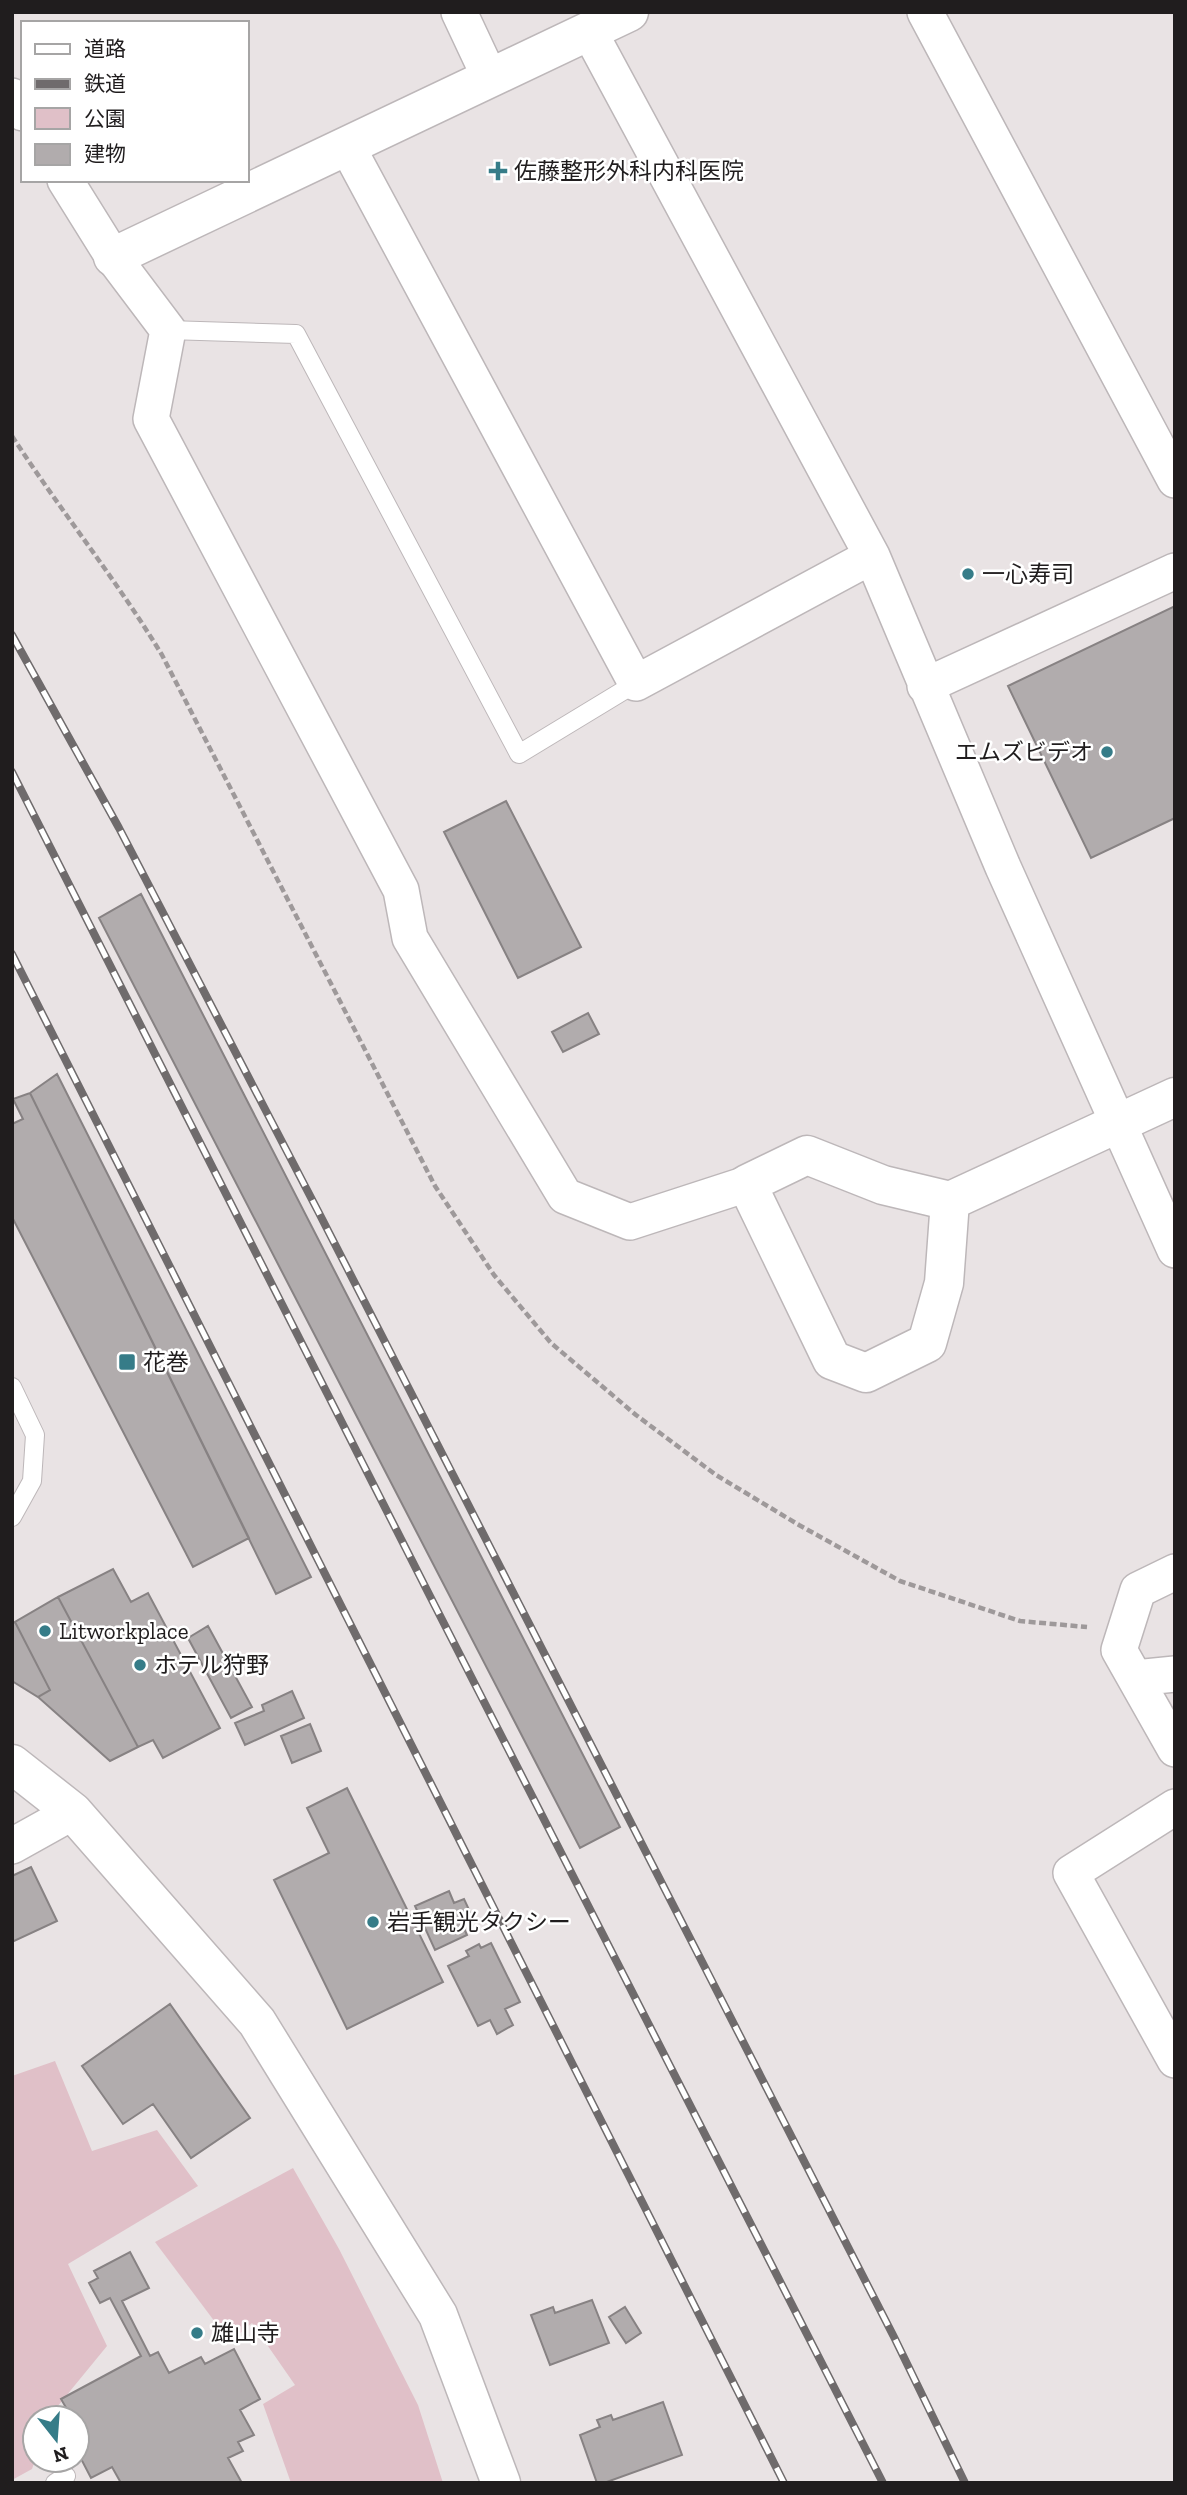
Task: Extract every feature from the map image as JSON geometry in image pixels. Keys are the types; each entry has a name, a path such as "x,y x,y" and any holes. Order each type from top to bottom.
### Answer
{"street":[{"path":"459,12 490,78"},
{"path":"113,257 629,12"},
{"path":"925,12 1175,480"},
{"path":"589,31 872,556 1003,867 1175,1250"},
{"path":"347,146 636,683 872,556"},
{"path":"66,182 113,257 168,330 151,419 401,890 410,938 565,1196 630,1222 747,1184 807,1155 883,1185 950,1201 1175,1097"},
{"path":"925,686 1175,572"},
{"path":"747,1184 832,1360 866,1373 927,1343 944,1283 950,1201"},
{"path":"1175,1572 1138,1590 1119,1650 1175,1749"},
{"path":"1135,1678 1175,1674"},
{"path":"12,1764 73,1812 257,2022 438,2315 501,2483"},
{"path":"1175,1808 1071,1873 1175,2060"},
{"path":"12,1846 73,1812"}],"lane":[{"path":"168,330 296,334 519,754 636,683"},
{"path":"12,1387 35,1435 32,1480 12,1517"}],"green space":[{"path":"55,2061 92,2151 157,2130 198,2186 68,2264 107,2346 59,2404 21,2404 23,2474 12,2480 12,2076"},
{"path":"293,2168 339,2249 418,2405 443,2483 291,2483 263,2404 295,2385 252,2323 230,2342 155,2242"}],"building":[{"name":"エムズビデオ","path":"1175,606 1175,818 1091,858 1008,686"},
{"path":"506,801 581,947 518,978 444,832"},
{"path":"141,894 620,1827 580,1848 99,918"},
{"path":"588,1013 599,1034 563,1052 552,1032"},
{"path":"57,1074 311,1577 276,1594 30,1093"},
{"path":"30,1093 249,1538 193,1567 12,1217 12,1124 23,1119 13,1099"},
{"name":"ホテル狩野","path":"113,1569 131,1602 148,1593 220,1728 163,1758 153,1740 138,1747 58,1597"},
{"path":"58,1597 138,1747 110,1761 38,1697 50,1690 15,1622"},
{"path":"15,1622 50,1690 38,1697 12,1681 12,1623"},
{"path":"208,1626 252,1707 231,1718 188,1638"},
{"path":"292,1691 304,1718 245,1745 235,1723 264,1711 262,1705"},
{"path":"310,1724 321,1751 292,1763 281,1736"},
{"path":"347,1788 443,1982 347,2029 274,1880 329,1853 307,1808"},
{"path":"31,1867 57,1921 12,1942 12,1876"},
{"path":"449,1891 454,1903 464,1899 471,1914 460,1919 467,1935 435,1950 415,1906"},
{"path":"491,1943 520,2002 505,2009 513,2025 497,2034 490,2020 478,2026 448,1966 469,1956 466,1951 479,1944 481,1948"},
{"path":"170,2004 250,2118 191,2158 153,2104 123,2124 82,2066"},
{"path":"130,2252 149,2288 122,2301 150,2356 158,2352 169,2373 201,2357 205,2364 234,2349 260,2399 240,2410 254,2435 238,2442 243,2451 228,2458 242,2483 121,2483 112,2467 91,2478 91,2404 64,2404 61,2399 141,2356 110,2298 100,2303 89,2283 98,2278 94,2271"},
{"path":"592,2300 609,2343 550,2365 531,2315 553,2307 555,2313"},
{"path":"625,2307 641,2333 626,2343 609,2317"},
{"path":"663,2402 682,2455 604,2483 597,2483 580,2435 600,2427 597,2420 611,2415 613,2420"}],"railway":[{"path":"12,635 119,828 319,1213 894,2337 965,2483"},
{"path":"12,772 883,2483"},
{"path":"12,954 784,2483"}],"place":[{"name":"佐藤整形外科内科医院","path":"498,171"},
{"name":"一心寿司","path":"968,574"},
{"name":"エムズビデオ","path":"1107,752"},
{"name":"花巻","path":"127,1362"},
{"name":"Litworkplace","path":"45,1631"},
{"name":"ホテル狩野","path":"140,1665"},
{"name":"岩手観光タクシー","path":"373,1922"},
{"name":"雄山寺","path":"197,2333"}]}
